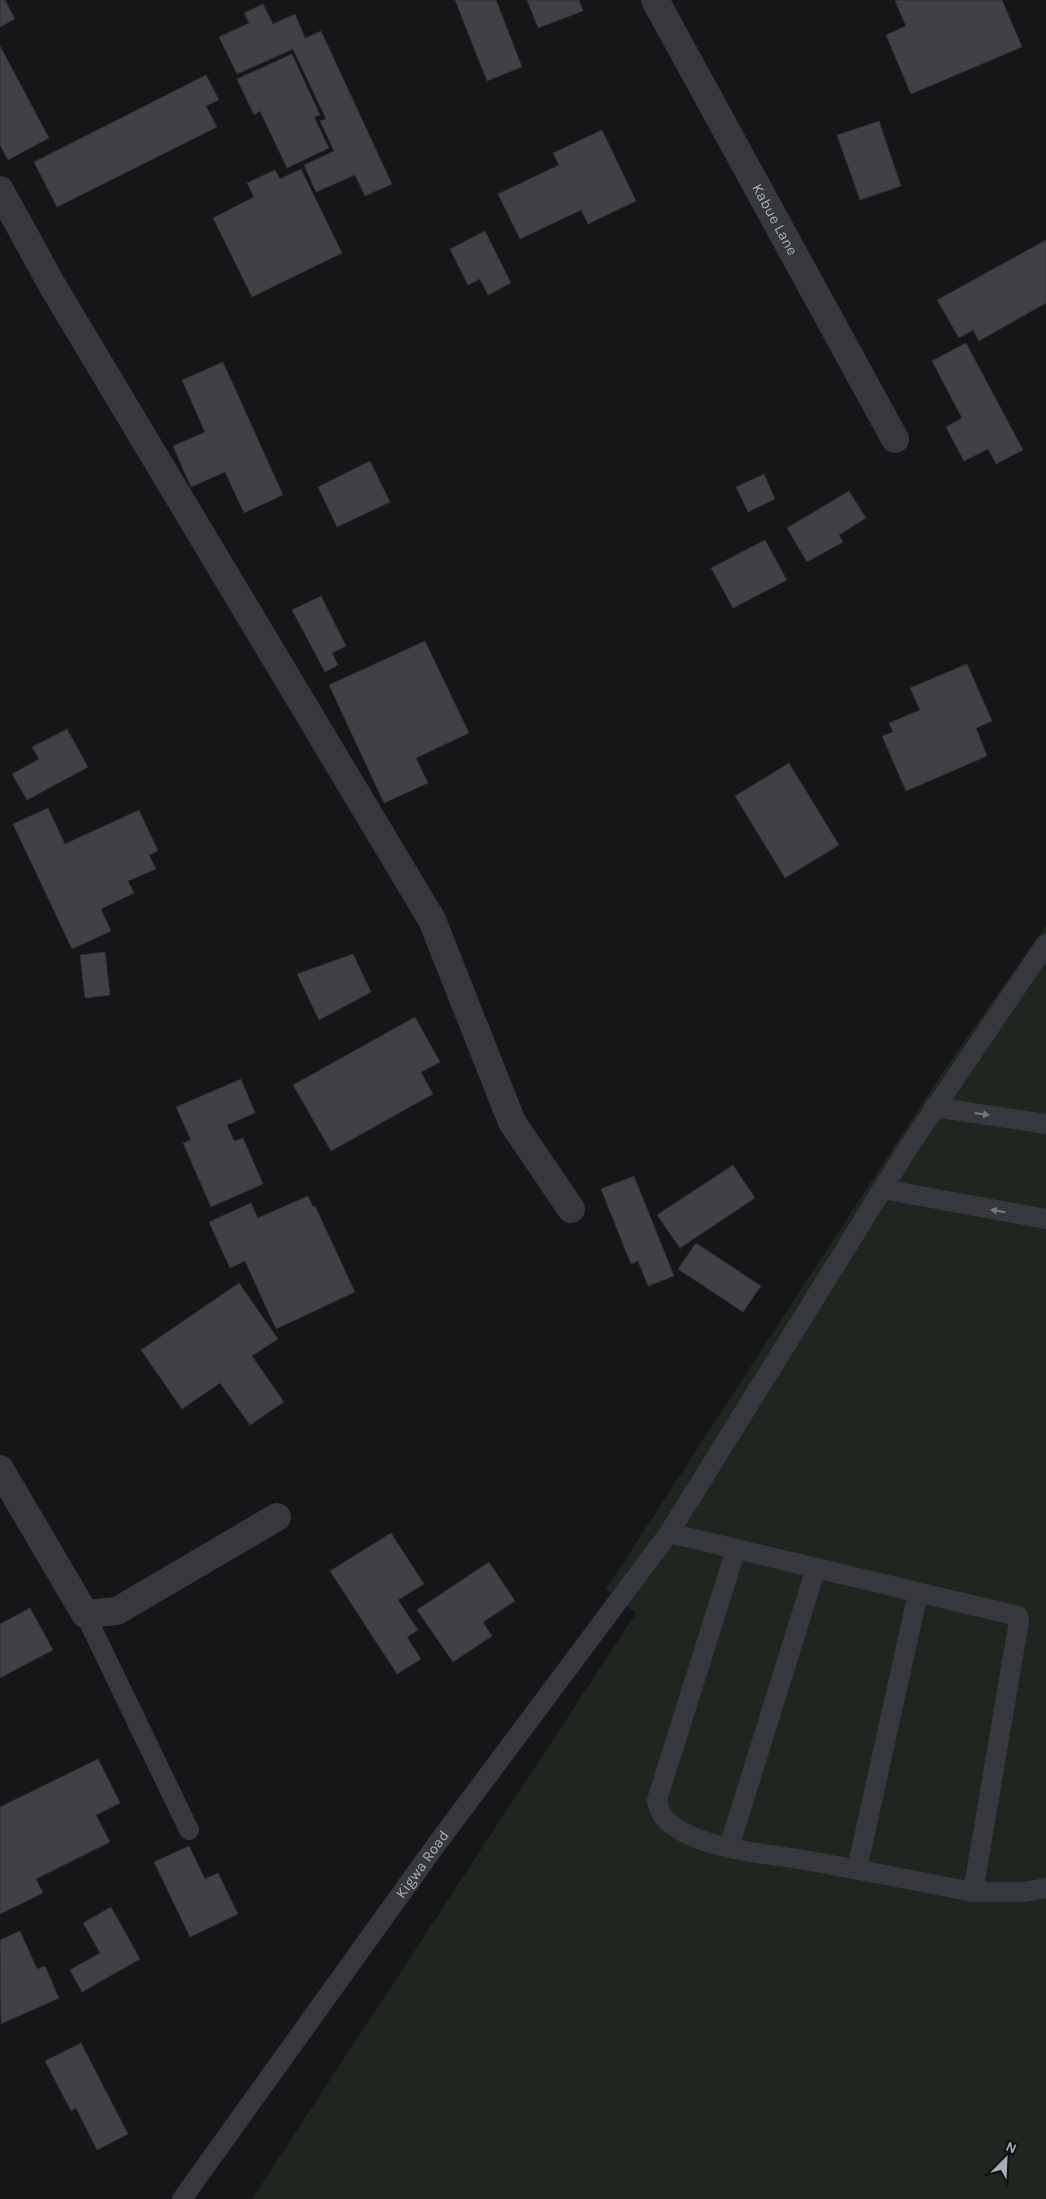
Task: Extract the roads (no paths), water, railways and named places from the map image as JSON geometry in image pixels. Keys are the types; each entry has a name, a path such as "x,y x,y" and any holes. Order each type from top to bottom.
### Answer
{"street":[{"name":"Kabue Lane","path":"655,0 895,439"},
{"path":"0,190 52,285 432,920 512,1122 571,1208"},
{"path":"0,1469 85,1614 117,1611 277,1517"}],"lane":[{"name":"Kigwa Road","path":"182,2199 436,1844 669,1533 934,1107 1046,944"},
{"path":"934,1107 1046,1124"},
{"path":"882,1189 1046,1219"},
{"path":"669,1533 1018,1616 1019,1621 973,1892"},
{"path":"736,1549 658,1800 660,1813 670,1824 687,1834 729,1847 857,1869 973,1892 1024,1892 1046,1888"},
{"path":"729,1847 816,1568"},
{"path":"857,1869 918,1593"},
{"path":"85,1614 189,1830"}]}
